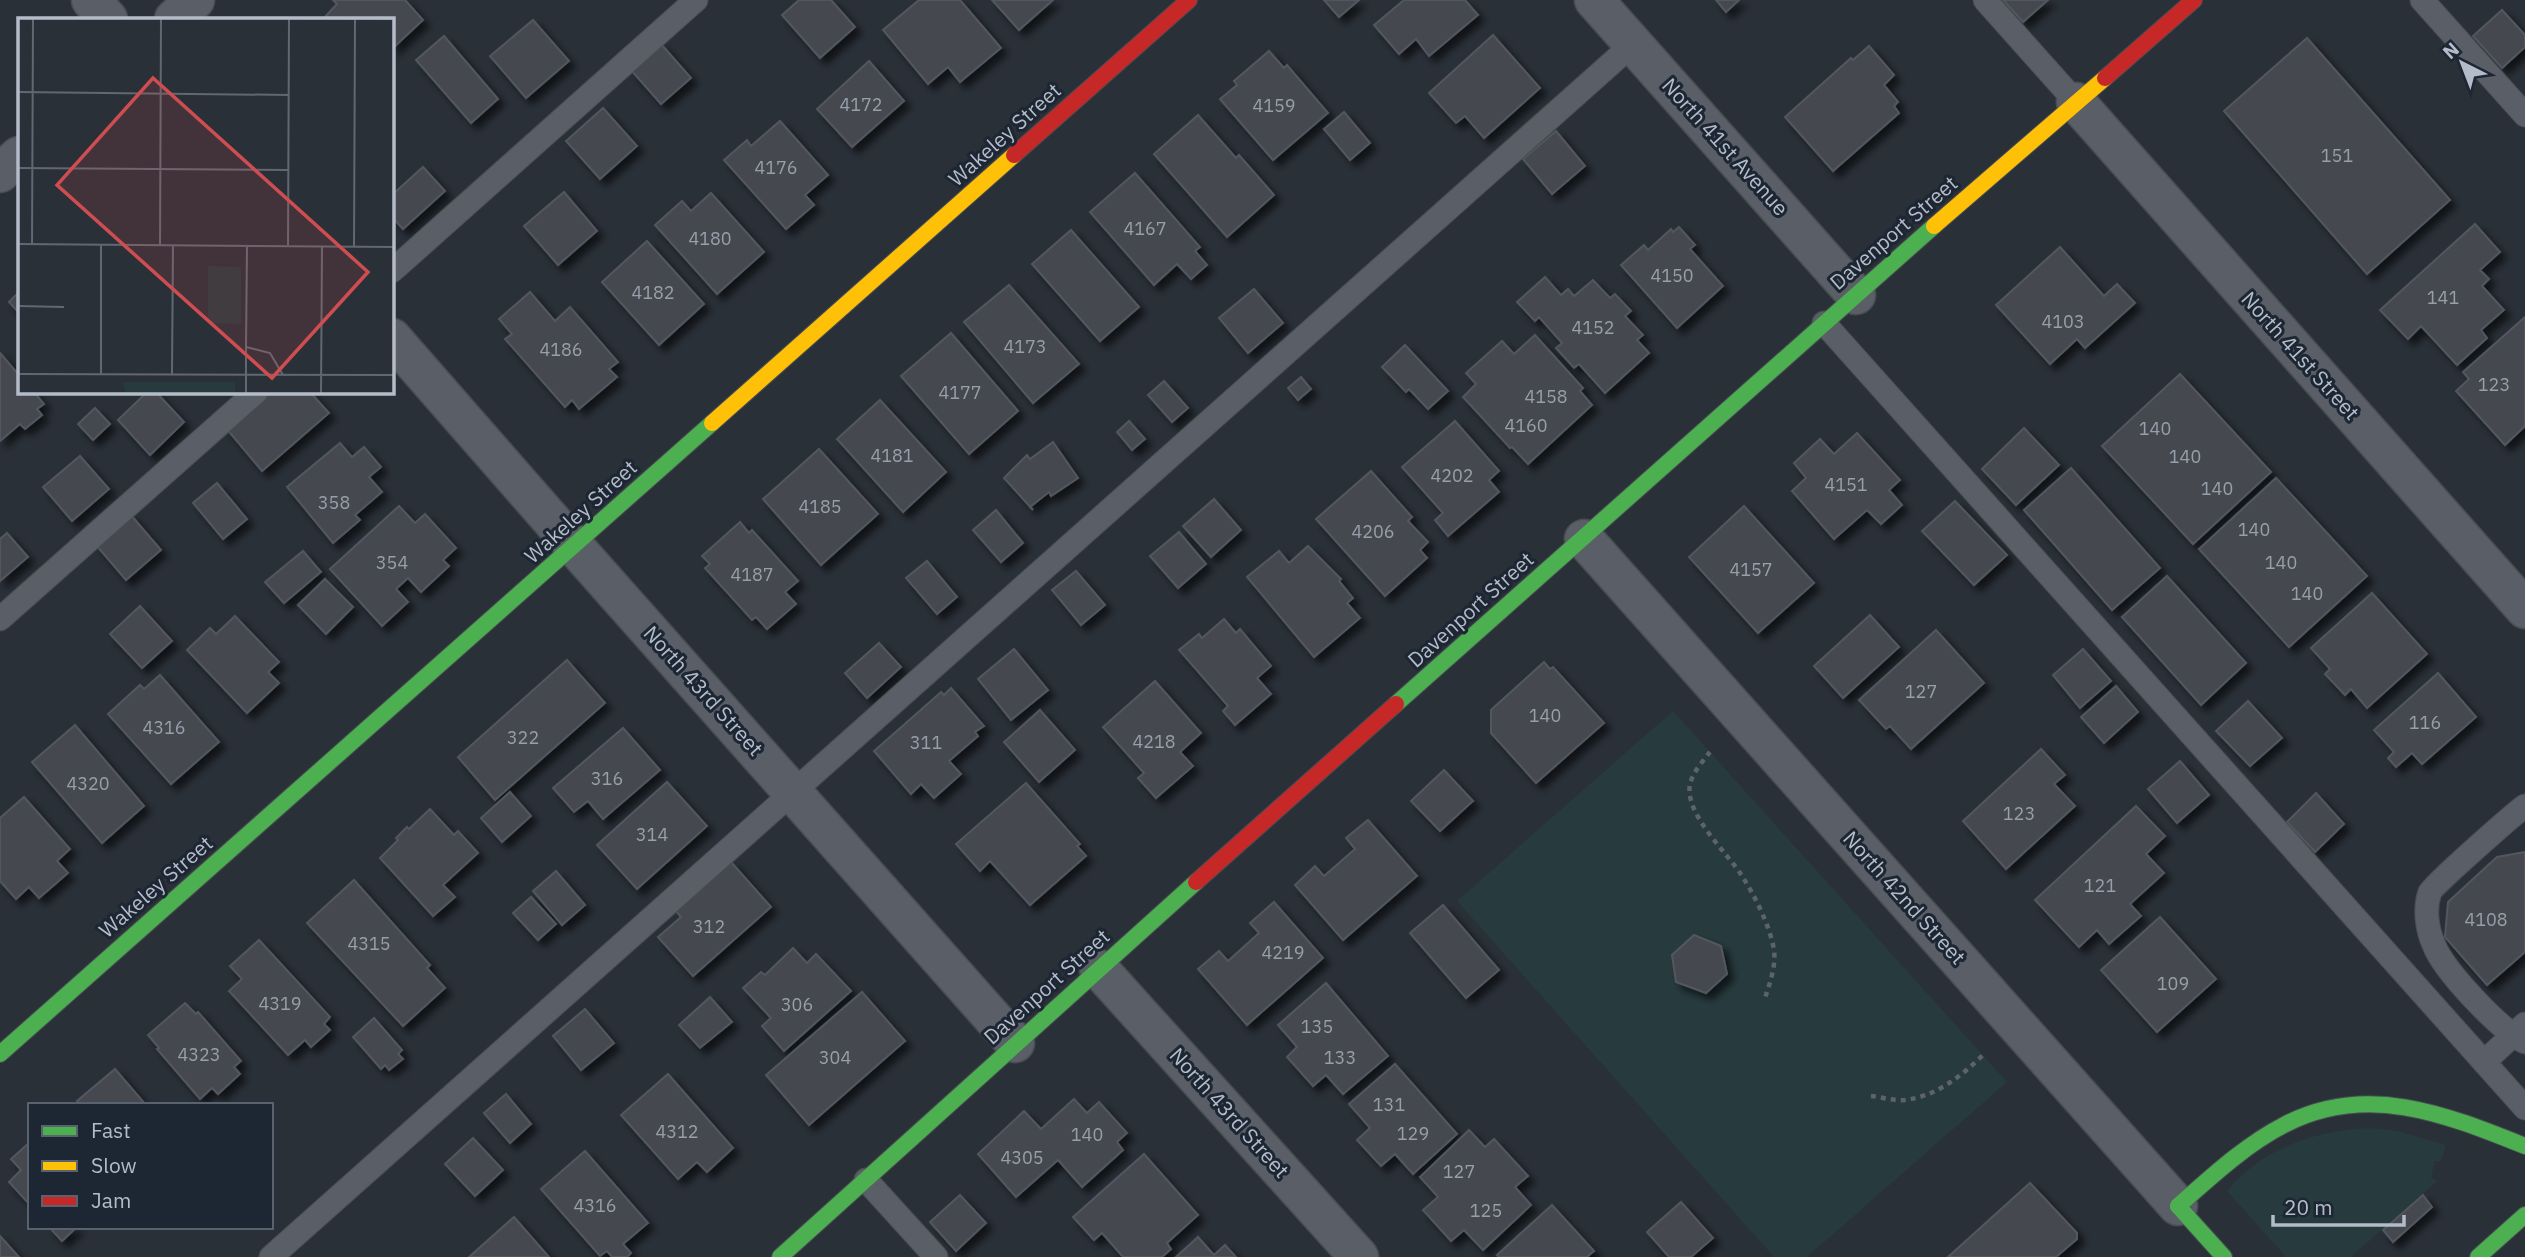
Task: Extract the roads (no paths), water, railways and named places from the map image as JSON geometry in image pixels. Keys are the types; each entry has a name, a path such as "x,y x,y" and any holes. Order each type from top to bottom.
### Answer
{"main road":[{"name":"Wakeley Street","path":"0,1054 1189,0"},
{"name":"Davenport Street","path":"780,1257 1016,1043 1824,323 2194,0"},
{"path":"2178,1206 2239,1155 2286,1123 2311,1113 2349,1104 2380,1102 2426,1110 2525,1146"},
{"name":"North 42nd Street","path":"2178,1206 2224,1257"},
{"path":"2478,1257 2525,1215"}],"street":[{"path":"91,0 107,18"},
{"path":"175,18 195,0"},
{"name":"North 41st Avenue","path":"1594,0 1856,295"},
{"name":"North 41st Street","path":"2076,102 2525,609"},
{"path":"0,173 18,157"},
{"name":"North 43rd Street","path":"394,340 573,546 1016,1043"},
{"name":"North 42nd Street","path":"1584,539 2178,1206"},
{"name":"North 43rd Street","path":"1099,969 1359,1257"}],"lane":[{"path":"394,269 696,0"},
{"path":"1985,0 2076,102"},
{"path":"2422,0 2525,115"},
{"path":"271,1257 1633,44"},
{"path":"1824,323 2525,1108"},
{"path":"0,619 254,394"},
{"path":"2484,1062 2521,1034 2462,986 2434,945 2426,911 2431,889 2525,806"},
{"path":"866,1180 936,1257"}]}
